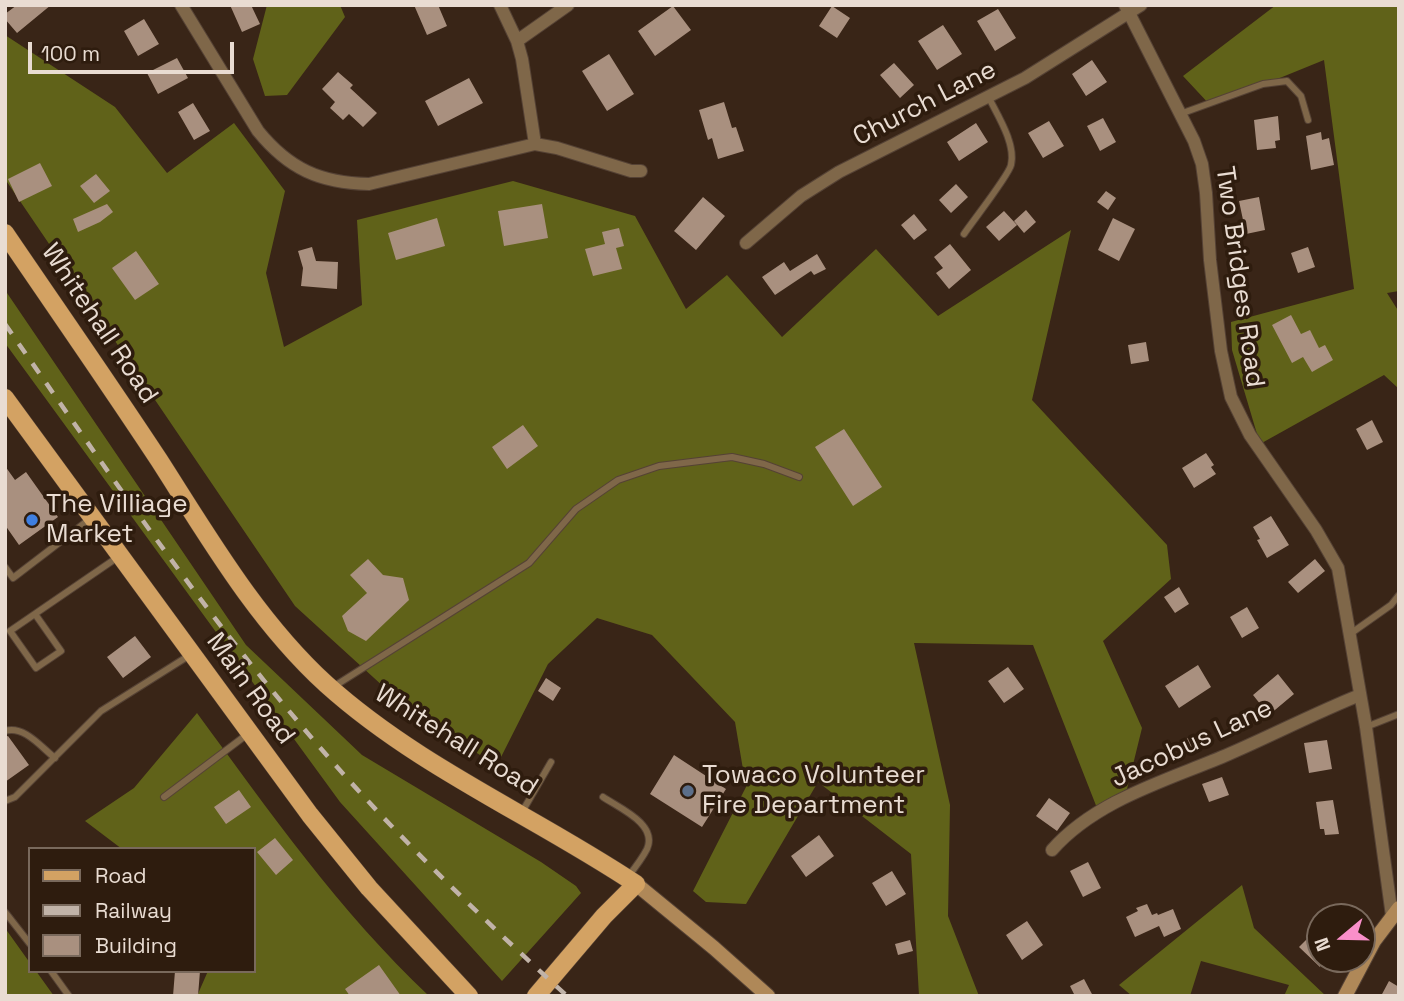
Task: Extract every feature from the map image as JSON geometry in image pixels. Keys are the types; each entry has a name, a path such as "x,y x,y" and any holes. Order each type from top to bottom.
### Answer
{"main road":[{"name":"Whitehall Road","path":"5,233 228,566 292,649 331,688 398,741 588,852 632,881"},
{"name":"Main Road","path":"5,398 310,815 369,888 469,996"},
{"path":"536,996 632,881"}],"street":[{"path":"181,5 258,131 272,148 291,164 309,173 347,183 369,184 536,144 557,148 631,172 641,171"},
{"path":"499,5 517,41 522,59 536,144"},
{"path":"517,41 568,5"},
{"name":"Church Lane","path":"746,243 801,196 839,172 989,98 1056,61 1127,9 1142,5"},
{"name":"Two Bridges Road","path":"1127,9 1194,141 1202,164 1221,351 1231,397 1250,435 1330,551 1341,578 1395,912"},
{"name":"Jacobus Lane","path":"1052,850 1086,820 1135,793 1360,695"},
{"name":"Whitehall Road","path":"632,881 768,996"},
{"path":"1345,996 1364,957 1395,912"}],"lane":[{"path":"1180,114 1263,84 1287,81 1301,96 1308,120"},
{"path":"964,234 1011,166 1010,148 989,98"},
{"path":"331,688 529,563 576,509 618,480 659,466 732,457 764,464 799,477"},
{"path":"5,583 92,518"},
{"path":"35,614 61,651 36,668 10,631 120,556"},
{"path":"5,567 13,578"},
{"path":"1350,634 1391,605 1399,595"},
{"path":"5,801 15,797 102,712 192,654"},
{"path":"1366,727 1398,716"},
{"path":"5,731 12,729 23,732 55,758"},
{"path":"164,797 249,733"},
{"path":"521,813 551,762"},
{"path":"603,797 645,825 648,847 632,881"},
{"path":"5,912 28,941"},
{"path":"52,973 69,996"}],"shaded area":[{"path":"267,5 340,5 345,17 287,95 265,96 253,59"},
{"path":"1276,5 1399,5 1399,291 1387,293 1399,312 1399,389 1384,375 1260,444 1232,350 1231,322 1354,289 1324,60 1211,106 1183,76"},
{"path":"5,35 115,107 167,173 234,123 285,191 266,273 284,347 362,305 357,220 513,181 635,216 686,309 727,275 782,337 876,249 938,316 1071,230 1032,400 1167,545 1171,579 1103,641 1142,728 1127,789 1097,808 1033,645 914,643 950,805 948,916 979,996 919,996 911,854 818,782 746,904 706,902 693,891 746,787 735,722 652,635 597,618 548,664 497,765 418,718 295,606 5,179"},
{"path":"5,290 246,645 362,755 541,862 576,886 581,893 502,981 340,802 5,343"},
{"path":"197,713 335,895 396,964 429,996 197,996 207,973 256,973 256,847 119,847 85,821 134,788"},
{"path":"1242,885 1254,928 1326,996 1284,996 1289,985 1201,961 1190,996 1132,996 1119,985"},
{"path":"5,928 28,960 28,973 37,973 54,996 5,996"}],"building":[{"path":"17,5 51,5 17,33 5,19 5,14"},
{"path":"230,5 251,5 260,24 242,32"},
{"path":"414,5 438,5 447,26 427,35"},
{"path":"673,6 691,30 655,56 638,31"},
{"path":"832,6 850,18 837,38 819,26"},
{"path":"998,9 1016,38 995,51 977,21"},
{"path":"144,19 159,44 138,56 124,31"},
{"path":"943,25 962,54 937,70 918,41"},
{"path":"609,54 634,94 607,111 582,71"},
{"path":"177,58 188,78 158,94 147,73"},
{"path":"1092,60 1107,82 1086,96 1072,74"},
{"path":"894,63 914,85 900,98 880,75"},
{"path":"338,72 353,85 350,88 377,113 363,127 349,114 343,120 330,108 335,102 322,89"},
{"path":"469,78 483,103 438,126 425,101"},
{"path":"724,102 732,128 736,127 744,151 718,159 712,138 708,140 699,110"},
{"path":"193,103 210,131 194,140 178,112"},
{"path":"1278,116 1280,140 1275,141 1276,148 1257,150 1254,120"},
{"path":"1103,118 1116,142 1100,151 1087,126"},
{"path":"1049,121 1064,146 1043,158 1028,133"},
{"path":"976,123 988,142 959,161 947,142"},
{"path":"1321,132 1322,140 1329,138 1334,165 1311,170 1306,136"},
{"path":"40,163 52,186 19,202 8,179"},
{"path":"96,174 110,191 94,203 80,186"},
{"path":"956,184 968,197 951,213 939,200"},
{"path":"1106,191 1116,198 1108,210 1097,202"},
{"path":"703,197 725,216 696,250 674,231"},
{"path":"1259,197 1265,230 1246,234 1239,201"},
{"path":"107,204 113,212 100,222 78,232 73,219"},
{"path":"542,204 548,238 504,246 498,211"},
{"path":"1026,210 1036,222 1024,233 1014,221"},
{"path":"1004,211 1017,225 999,241 986,227"},
{"path":"914,214 927,230 914,240 901,225"},
{"path":"437,218 445,246 396,260 388,233"},
{"path":"1113,218 1135,229 1119,261 1098,250"},
{"path":"619,228 624,246 616,248 622,269 593,276 585,249 605,244 602,232"},
{"path":"950,244 971,270 949,289 936,273 943,268 934,257"},
{"path":"312,247 316,261 338,262 337,289 301,286 303,268 298,251"},
{"path":"1308,247 1315,267 1298,273 1291,253"},
{"path":"136,251 159,284 135,300 112,268"},
{"path":"817,254 826,269 814,275 811,271 775,295 762,277 784,262 790,271"},
{"path":"1291,315 1301,334 1310,330 1319,348 1325,345 1333,360 1312,372 1303,357 1292,363 1272,325"},
{"path":"1146,342 1149,361 1131,364 1128,345"},
{"path":"1372,420 1383,442 1367,450 1356,429"},
{"path":"523,425 538,446 507,469 492,447"},
{"path":"844,429 882,487 853,506 815,447"},
{"path":"1206,453 1216,474 1194,488 1182,468"},
{"path":"5,466 15,480 26,472 58,517 19,545 5,525"},
{"path":"1271,516 1289,545 1267,558 1253,527"},
{"path":"368,559 383,575 403,578 409,600 366,641 348,631 342,616 367,593 350,575"},
{"path":"1315,559 1325,571 1298,593 1288,582"},
{"path":"1179,587 1189,604 1175,613 1164,597"},
{"path":"1247,607 1259,628 1242,638 1230,617"},
{"path":"135,636 151,657 123,678 107,657"},
{"path":"1198,665 1211,687 1179,708 1165,686"},
{"path":"1008,667 1024,689 1004,703 988,681"},
{"path":"1278,674 1294,694 1269,715 1253,695"},
{"path":"546,678 561,688 553,701 538,691"},
{"path":"8,736 29,765 5,782 5,737"},
{"path":"1191,737 1197,750 1187,755 1181,741"},
{"path":"1327,740 1332,769 1309,773 1304,743"},
{"name":"Towaco Volunteer Fire Department","path":"674,755 726,789 702,827 650,794"},
{"path":"1222,777 1229,795 1209,802 1202,784"},
{"path":"239,790 251,807 226,824 214,807"},
{"path":"1049,798 1070,813 1057,831 1036,816"},
{"path":"1333,800 1339,834 1325,835 1324,829 1320,829 1316,802"},
{"path":"819,835 834,856 806,877 791,856"},
{"path":"275,838 293,860 276,875 257,852"},
{"path":"1088,862 1101,888 1083,897 1070,871"},
{"path":"892,871 906,894 886,906 872,883"},
{"path":"1147,904 1152,915 1173,909 1181,929 1164,937 1159,926 1135,937 1126,917 1138,911 1136,908"},
{"path":"1027,921 1043,945 1022,960 1006,935"},
{"path":"910,940 913,951 898,955 895,944"},
{"path":"1306,940 1306,954 1299,947"},
{"path":"379,965 401,996 350,996 345,989"},
{"path":"175,973 200,973 198,996 173,996"},
{"path":"1084,979 1093,996 1075,996 1070,986"},
{"path":"1389,981 1399,987 1399,996 1381,996"}],"railway":[{"path":"5,324 185,578 300,724 363,796 429,864 567,996"}],"place":[{"name":"The Villiage Market","path":"32,520"},
{"name":"Towaco Volunteer Fire Department","path":"688,791"}]}
